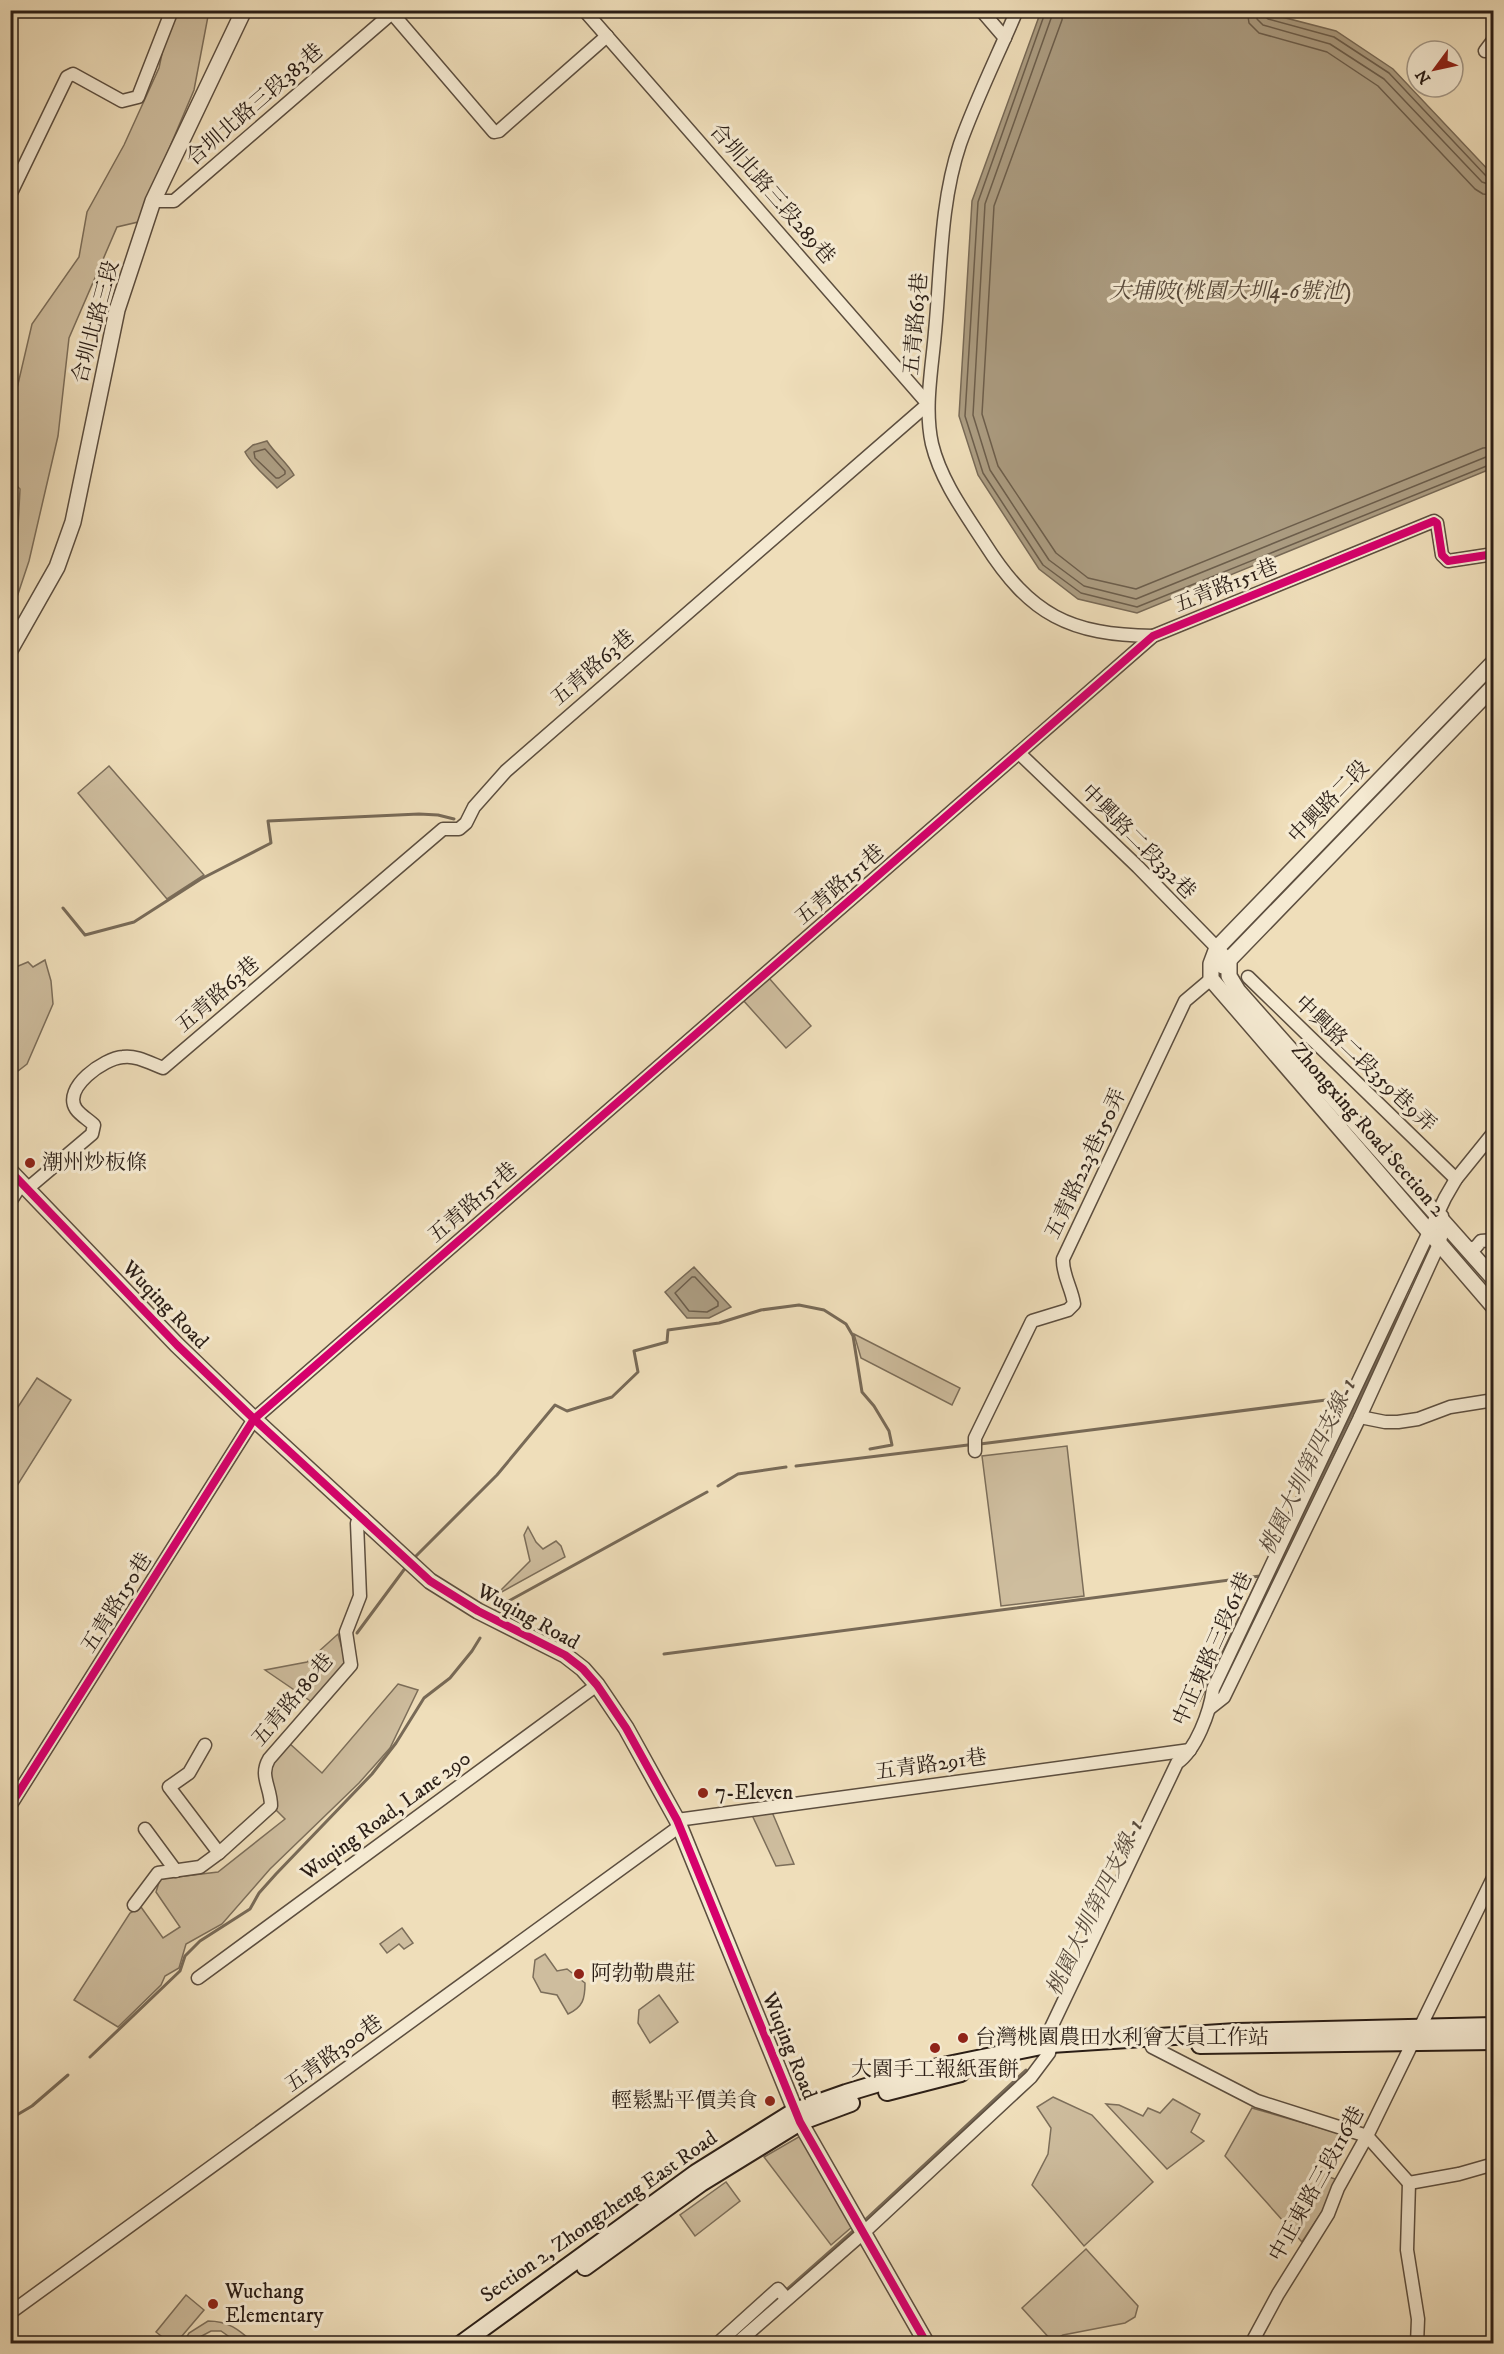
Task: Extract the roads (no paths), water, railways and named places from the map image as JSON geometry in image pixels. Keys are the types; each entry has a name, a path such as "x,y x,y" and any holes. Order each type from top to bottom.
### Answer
{"main road":[{"path":"1050,2049 1152,2047 1417,2035 1494,2026"},
{"path":"797,2117 1050,2049 1236,2032 1417,2035 1494,2041"},
{"name":"Section 2, Zhongzheng East Road","path":"461,2343 696,2173 797,2117"},
{"name":"Section 2, Zhongzheng East Road","path":"480,2343 701,2183 797,2117"}],"street":[{"path":"10,195 67,77 74,74 122,101 138,97 172,10"},
{"name":"合圳北路三段","path":"10,650 57,567 73,522 117,310 153,201 244,10"},
{"name":"合圳北路三段289巷","path":"584,10 928,404"},
{"path":"981,10 1005,38"},
{"name":"五青路63巷","path":"25,1186 92,1134 94,1125 76,1109 74,1101 77,1087 90,1072 105,1062 123,1056 141,1059 163,1068 443,829 459,829 466,823 474,807 506,771 928,404 946,207 960,145 1017,10"},
{"name":"合圳北路三段383巷","path":"153,201 174,201 392,13 494,132 499,131 607,36"},
{"path":"1485,51 1494,39"},
{"path":"928,404 932,444 946,482 998,564 1033,603 1062,622 1096,632 1153,636"},
{"name":"五青路151巷","path":"254,1419 1153,636 1434,521 1437,523 1442,555 1448,561 1494,554"},
{"name":"中興路二段","path":"1217,948 1494,662"},
{"name":"中興路二段","path":"1211,979 1494,686"},
{"path":"1442,716 1454,727"},
{"name":"中興路二段332巷","path":"1019,753 1138,867 1229,960"},
{"path":"1211,979 1210,964 1217,948"},
{"name":"Zhongxing Road Section 2","path":"1229,960 1229,976 1238,991 1494,1279"},
{"name":"中興路二段359巷9弄","path":"1248,978 1456,1179"},
{"name":"Zhongxing Road Section 2","path":"1211,979 1494,1307"},
{"name":"五青路223巷150弄","path":"975,1451 975,1438 1032,1321 1068,1310 1074,1304 1073,1294 1062,1266 1063,1259 1185,1001 1211,979"},
{"path":"1210,1708 1224,1697 1360,1417 1434,1239 1440,1216 1456,1179 1494,1132"},
{"name":"Wuqing Road","path":"10,1171 177,1345 430,1581 478,1611 565,1655 583,1669 597,1685 626,1728 678,1823 797,2117 862,2234 927,2343"},
{"path":"10,1202 25,1186"},
{"name":"中正東路三段61巷","path":"1050,2049 1047,2036 1177,1763 1186,1757 1190,1750 1210,1708 1212,1689 1434,1239"},
{"path":"1468,1249 1476,1247 1481,1241 1494,1240"},
{"path":"1360,1417 1398,1422 1418,1419 1450,1407 1494,1400"},
{"name":"五青路150巷","path":"10,1806 254,1419"},
{"name":"五青路180巷","path":"134,1905 158,1873 200,1867 271,1806 271,1792 265,1780 264,1767 268,1759 351,1665 346,1632 360,1596 357,1523 363,1517"},
{"name":"Wuqing Road, Lane 290","path":"198,1977 597,1685"},
{"path":"205,1745 189,1773 169,1787 219,1853"},
{"name":"五青路291巷","path":"678,1823 1190,1750"},
{"name":"五青路300巷","path":"10,2313 678,1823"},
{"path":"144,1829 176,1871"},
{"name":"中正東路三段116巷","path":"1251,2343 1278,2294 1328,2214 1338,2188 1367,2136 1494,1876"},
{"path":"1152,2047 1257,2101 1367,2136 1409,2183 1407,2250 1418,2319 1417,2343"},
{"path":"736,2343 862,2234 1031,2077 1050,2049"},
{"path":"1409,2183 1459,2174 1494,2164"},
{"path":"717,2343 778,2289 786,2298"}],"water":[{"name":"大埔陂(桃園大圳4-6號池)","path":"1041,11 1259,11 1336,31 1393,69 1405,82 1405,99 1421,99 1493,175 1493,468 1137,613 1078,599 1039,569 978,475 959,416 972,201"},
{"path":"267,441 294,475 277,488 255,466 245,452 253,445"},
{"path":"694,1267 731,1307 709,1318 687,1318 665,1292"}],"waterway":[{"path":"63,908 85,935 134,922 201,879 271,843 268,821 419,814 454,819"},
{"name":"桃園大圳第四支線-1","path":"1243,1639 1407,1299"},
{"path":"413,1559 497,1475 555,1405 567,1411 612,1397 638,1372 634,1351 667,1342 668,1330 719,1323 761,1310 799,1305 824,1310 846,1324 853,1336 862,1392 874,1406 889,1431 892,1445 870,1449"},
{"path":"980,1444 1334,1399 1343,1402"},
{"path":"796,1466 968,1445"},
{"path":"718,1486 738,1474 786,1467"},
{"path":"496,1608 707,1492"},
{"path":"357,1633 406,1567"},
{"path":"664,1654 1260,1576 1199,1701"},
{"path":"90,2057 180,1971 185,1956 200,1941 250,1909 259,1893 276,1874 372,1774 396,1743 424,1698 450,1678 480,1638"},
{"name":"桃園大圳第四支線-1","path":"865,2220 1026,2070"},
{"path":"10,2119 32,2106 68,2075"},
{"name":"桃園大圳第四支線-1","path":"784,2292 855,2229"}],"place":[{"name":"潮州炒板條","path":"30,1163"},
{"name":"7-Eleven","path":"703,1793"},
{"name":"阿勃勒農莊","path":"579,1974"},
{"name":"台灣桃園農田水利會大員工作站","path":"963,2038"},
{"name":"大園手工報紙蛋餅","path":"935,2048"},
{"name":"輕鬆點平價美食","path":"770,2101"},
{"name":"Wuchang Elementary","path":"213,2304"}]}
